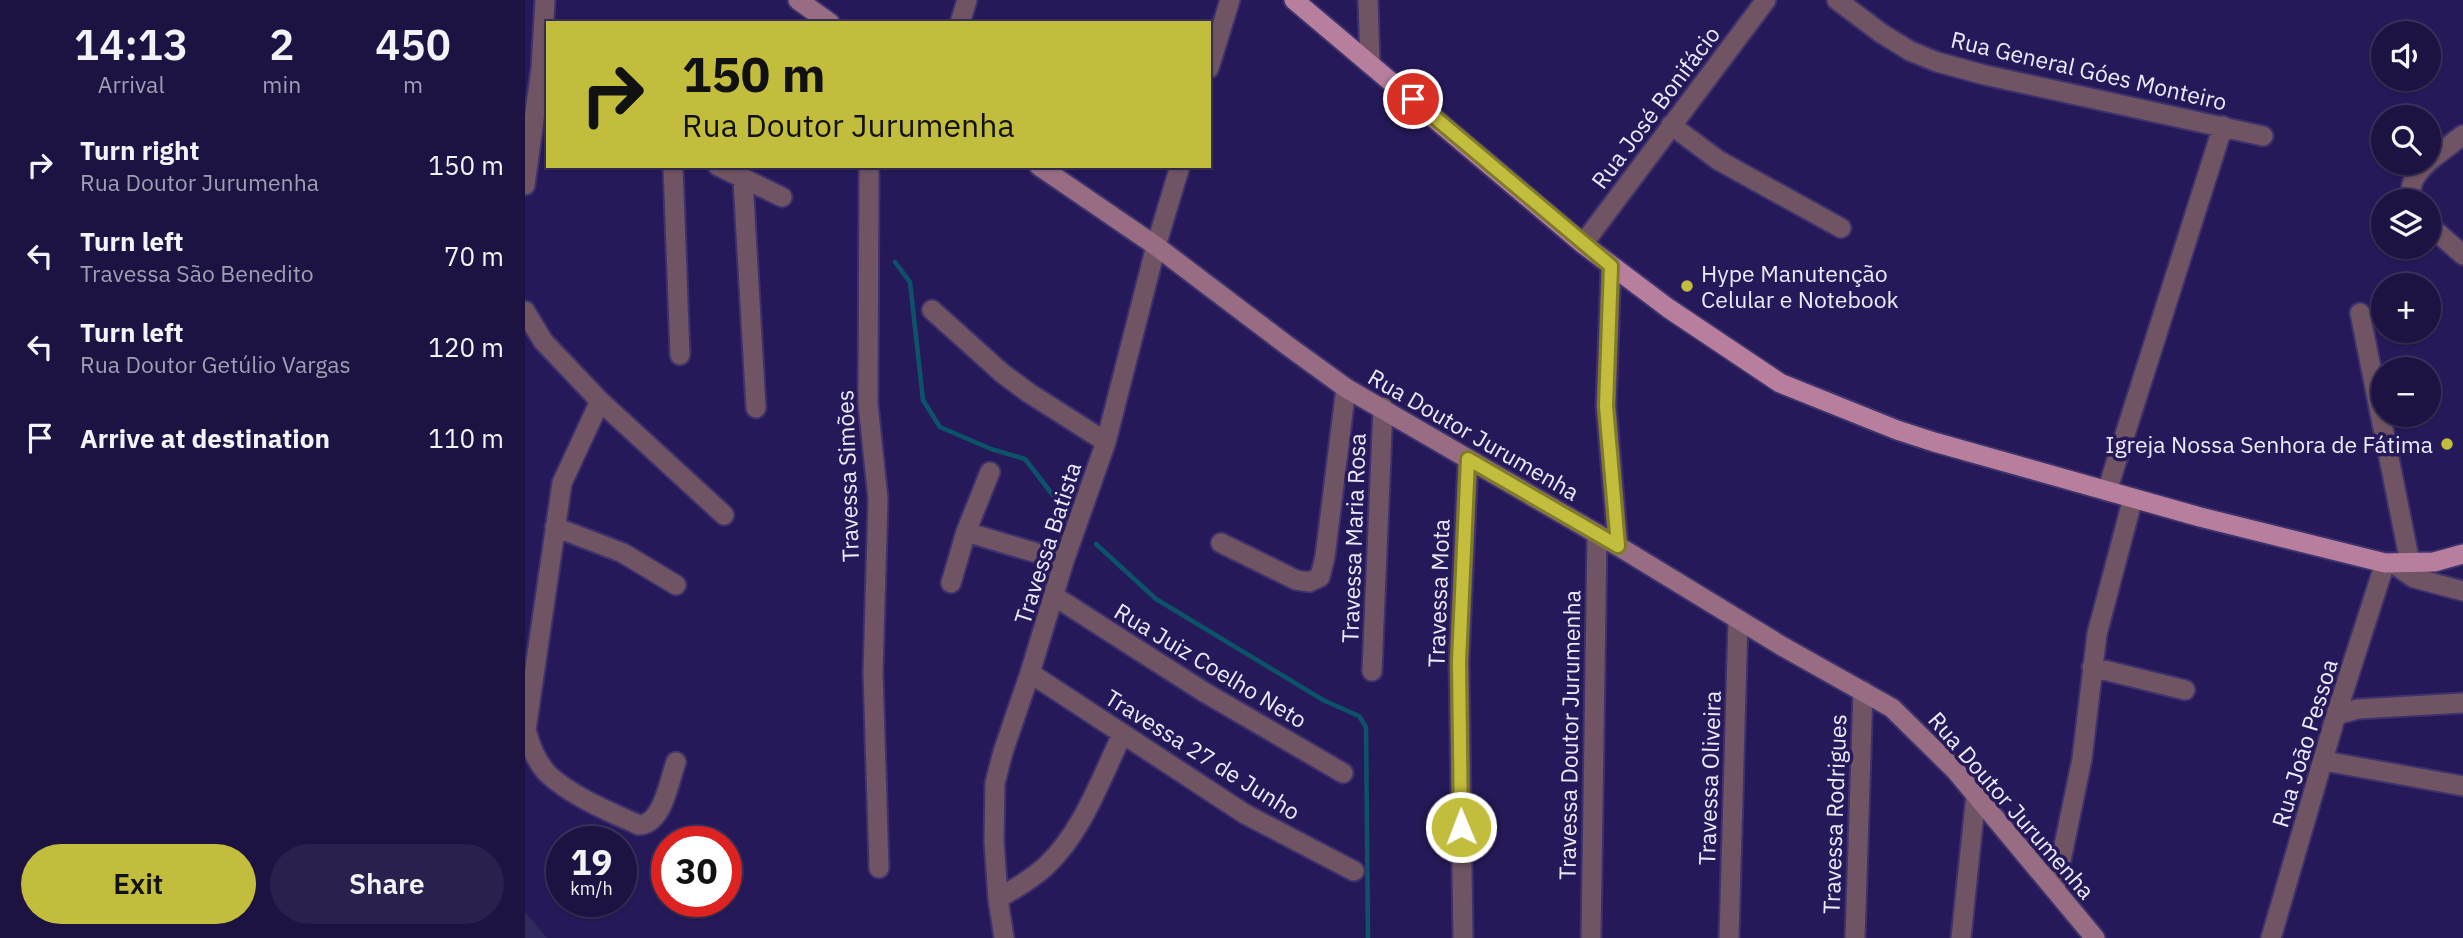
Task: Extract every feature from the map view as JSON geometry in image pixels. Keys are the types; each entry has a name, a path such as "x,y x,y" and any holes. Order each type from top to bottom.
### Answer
{"main road":[{"path":"798,0 827,21"},
{"path":"1294,0 1583,244 1668,308 1780,383 1909,434 2133,498 2396,563 2434,562 2463,554"},
{"name":"Rua Doutor Jurumenha","path":"1042,168 1156,246 1346,388 1383,407 1738,620 1892,708 1937,750 2095,938"}],"street":[{"path":"525,185 544,71 545,0"},
{"path":"961,21 967,0"},
{"path":"1211,62 1230,0"},
{"path":"1368,0 1370,63"},
{"name":"Rua José Bonifácio","path":"1583,244 1766,0"},
{"name":"Rua General Góes Monteiro","path":"1837,0 1910,51 1937,62 2263,136"},
{"path":"1671,125 1718,160 1841,228"},
{"path":"2107,491 2223,126"},
{"path":"2441,152 2463,135"},
{"path":"673,168 680,355"},
{"path":"722,168 782,197"},
{"name":"Travessa Simões","path":"869,168 868,404 878,499 873,673 879,868"},
{"name":"Travessa Batista","path":"1004,938 998,899 995,783 1064,561 1106,442 1156,246 1179,168"},
{"path":"743,180 756,408"},
{"path":"2441,236 2463,255"},
{"path":"1611,266 1606,406 1618,546"},
{"path":"932,310 1002,373 1106,442"},
{"path":"525,311 543,341 600,401 724,515"},
{"path":"2360,313 2396,563 2414,578 2463,591"},
{"path":"1221,543 1296,580 1309,582 1320,577 1325,557 1346,388"},
{"path":"600,401 562,483 526,730 536,758 547,773 591,802 639,825 647,825 659,811 676,762"},
{"name":"Travessa Maria Rosa","path":"1372,671 1383,407"},
{"name":"Travessa Mota","path":"1463,938 1459,661 1468,459"},
{"path":"951,583 966,532 990,472"},
{"path":"2055,889 2081,759 2097,634 2133,498"},
{"path":"555,527 623,553 676,585"},
{"path":"966,532 1064,561"},
{"name":"Travessa Doutor Jurumenha","path":"1591,938 1597,534"},
{"name":"Rua João Pessoa","path":"2271,938 2336,715 2396,563"},
{"name":"Rua Juiz Coelho Neto","path":"1054,596 1204,692 1343,773"},
{"name":"Travessa Oliveira","path":"1728,938 1738,620"},
{"path":"2092,667 2185,690"},
{"name":"Travessa 27 de Junho","path":"1030,673 1245,814 1354,871"},
{"name":"Travessa Rodrigues","path":"1855,938 1863,691"},
{"path":"2336,715 2358,709 2463,704"},
{"path":"998,899 1034,877 1049,864 1066,842 1083,816 1122,735"},
{"path":"2324,761 2463,786"},
{"path":"1961,938 1976,795"}],"shaded area":[{"path":"525,912 547,938 525,938"}],"waterway":[{"path":"895,262 910,282 923,400 940,427 991,449 1025,459 1056,499"},
{"path":"1096,544 1156,599 1323,700 1359,716 1366,727 1368,938"}],"place":[{"name":"Hype Manutenção Celular e Notebook","path":"1687,286"},
{"name":"Igreja Nossa Senhora de Fátima","path":"2447,444"}],"route":[{"path":"1413,99 1611,266 1606,406 1618,546 1468,459 1459,661 1461,827"}]}
